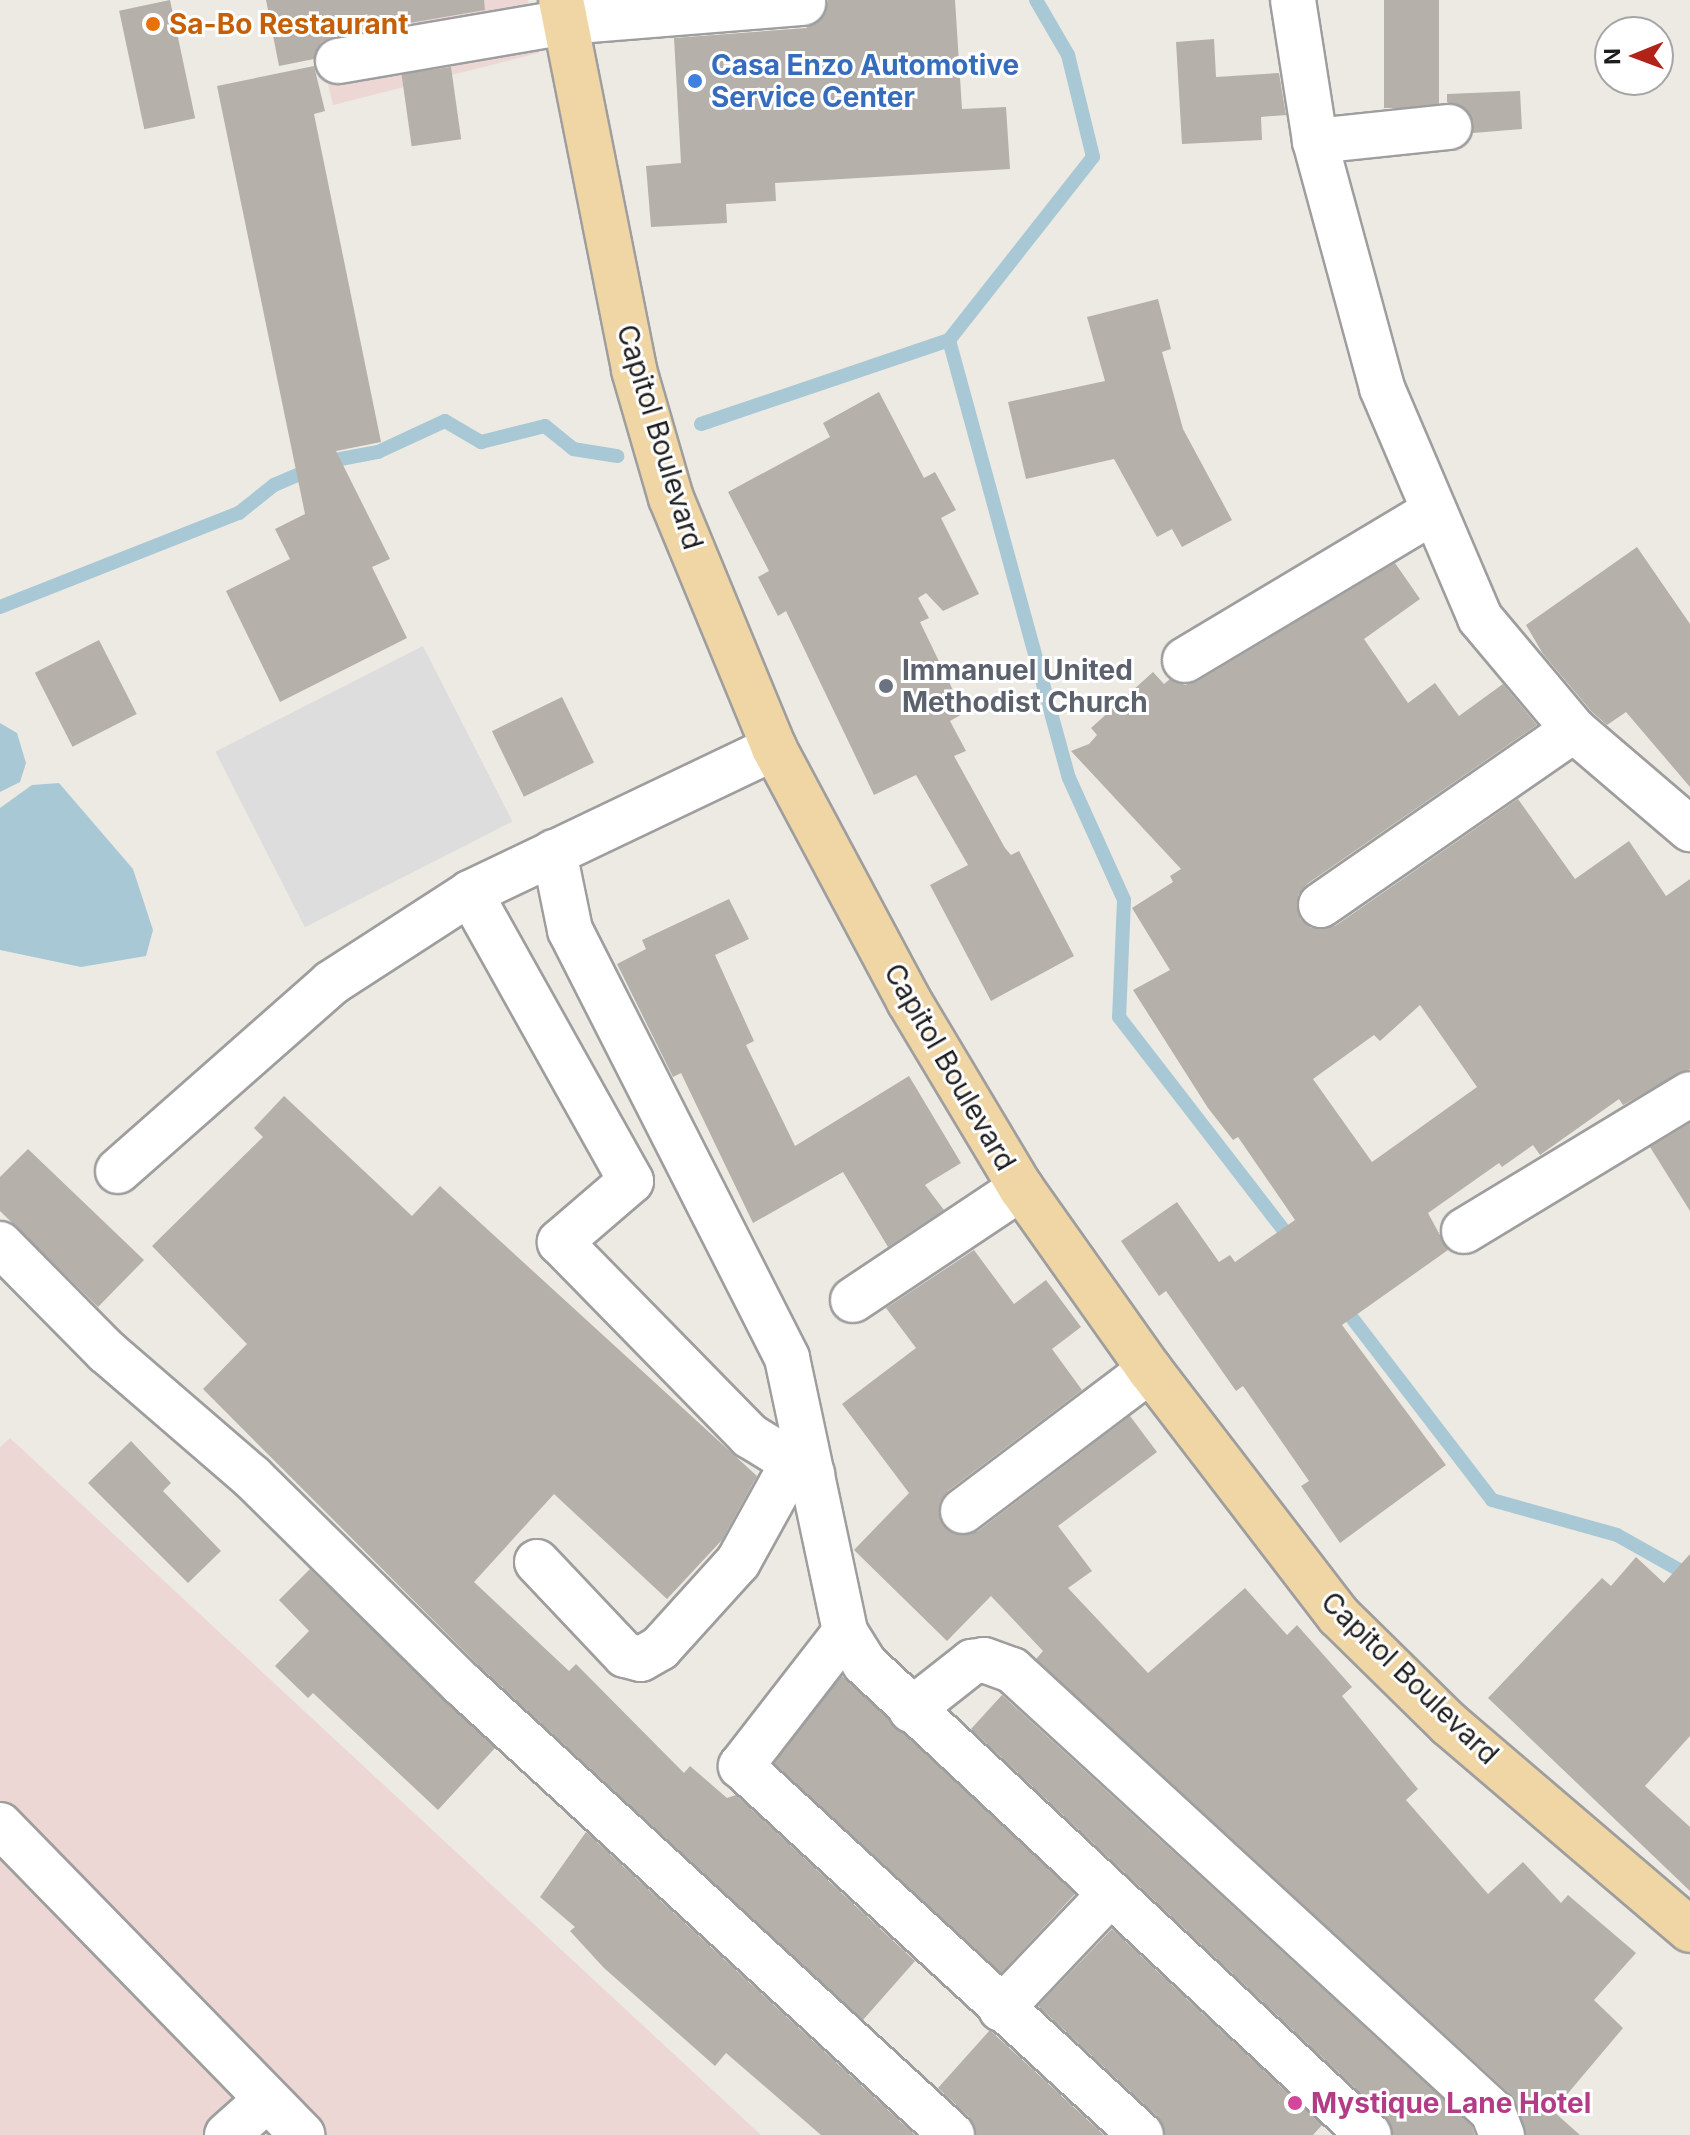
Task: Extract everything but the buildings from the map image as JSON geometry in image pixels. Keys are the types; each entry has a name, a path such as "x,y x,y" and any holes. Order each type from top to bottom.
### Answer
{"main road":[{"name":"Capitol Boulevard","path":"563,11 634,370 671,498 774,748 909,1001 1021,1188 1150,1370 1339,1616 1449,1724 1690,1930"}],"street":[{"path":"1293,0 1315,141 1382,388 1431,513 1480,618 1574,730 1690,829"},
{"path":"338,61 563,11 803,3"},
{"path":"1315,141 1449,127"},
{"path":"1185,660 1431,513"},
{"path":"1321,905 1574,730"},
{"path":"118,1171 331,983 470,893 774,748"},
{"path":"554,852 570,930 787,1358 802,1469 845,1632 864,1663 1367,2134"},
{"path":"470,893 631,1181 560,1242 750,1436 802,1469"},
{"path":"1464,1231 1690,1094"},
{"path":"853,1300 1021,1188"},
{"path":"0,1244 107,1352 252,1477 462,1684 952,2135"},
{"path":"963,1511 1150,1370"},
{"path":"537,1562 625,1655 641,1659 660,1648 738,1562 802,1469"},
{"path":"845,1632 741,1766 1141,2135"},
{"path":"911,1710 972,1662 984,1660 1012,1670 1493,2112 1502,2135"},
{"path":"0,1825 264,2102 302,2135"},
{"path":"1001,2009 1109,1895"},
{"path":"227,2135 264,2102"}],"shaded area":[{"path":"308,0 528,0 539,53 333,105"},
{"path":"423,646 512,822 305,927 215,752"},
{"path":"10,1438 761,2135 0,2135 0,1447"}],"water":[{"path":"0,723 17,733 26,763 20,782 0,792"},
{"path":"59,783 133,869 153,930 146,956 81,967 0,950 0,808 32,785"}],"waterway":[{"path":"1036,0 1068,55 1093,157 949,340 1069,778 1124,900 1119,1017 1292,1241"},
{"path":"701,424 949,340"},
{"path":"0,607 239,513 274,485 330,461 378,452 445,421 481,442 545,426 573,449 617,456"},
{"path":"1342,1305 1492,1500 1617,1535 1690,1576"}],"place":[{"name":"Sa-Bo Restaurant","path":"153,24"},
{"name":"Casa Enzo Automotive Service Center","path":"695,81"},
{"name":"Immanuel United Methodist Church","path":"886,686"},
{"name":"Mystique Lane Hotel","path":"1295,2103"}]}
